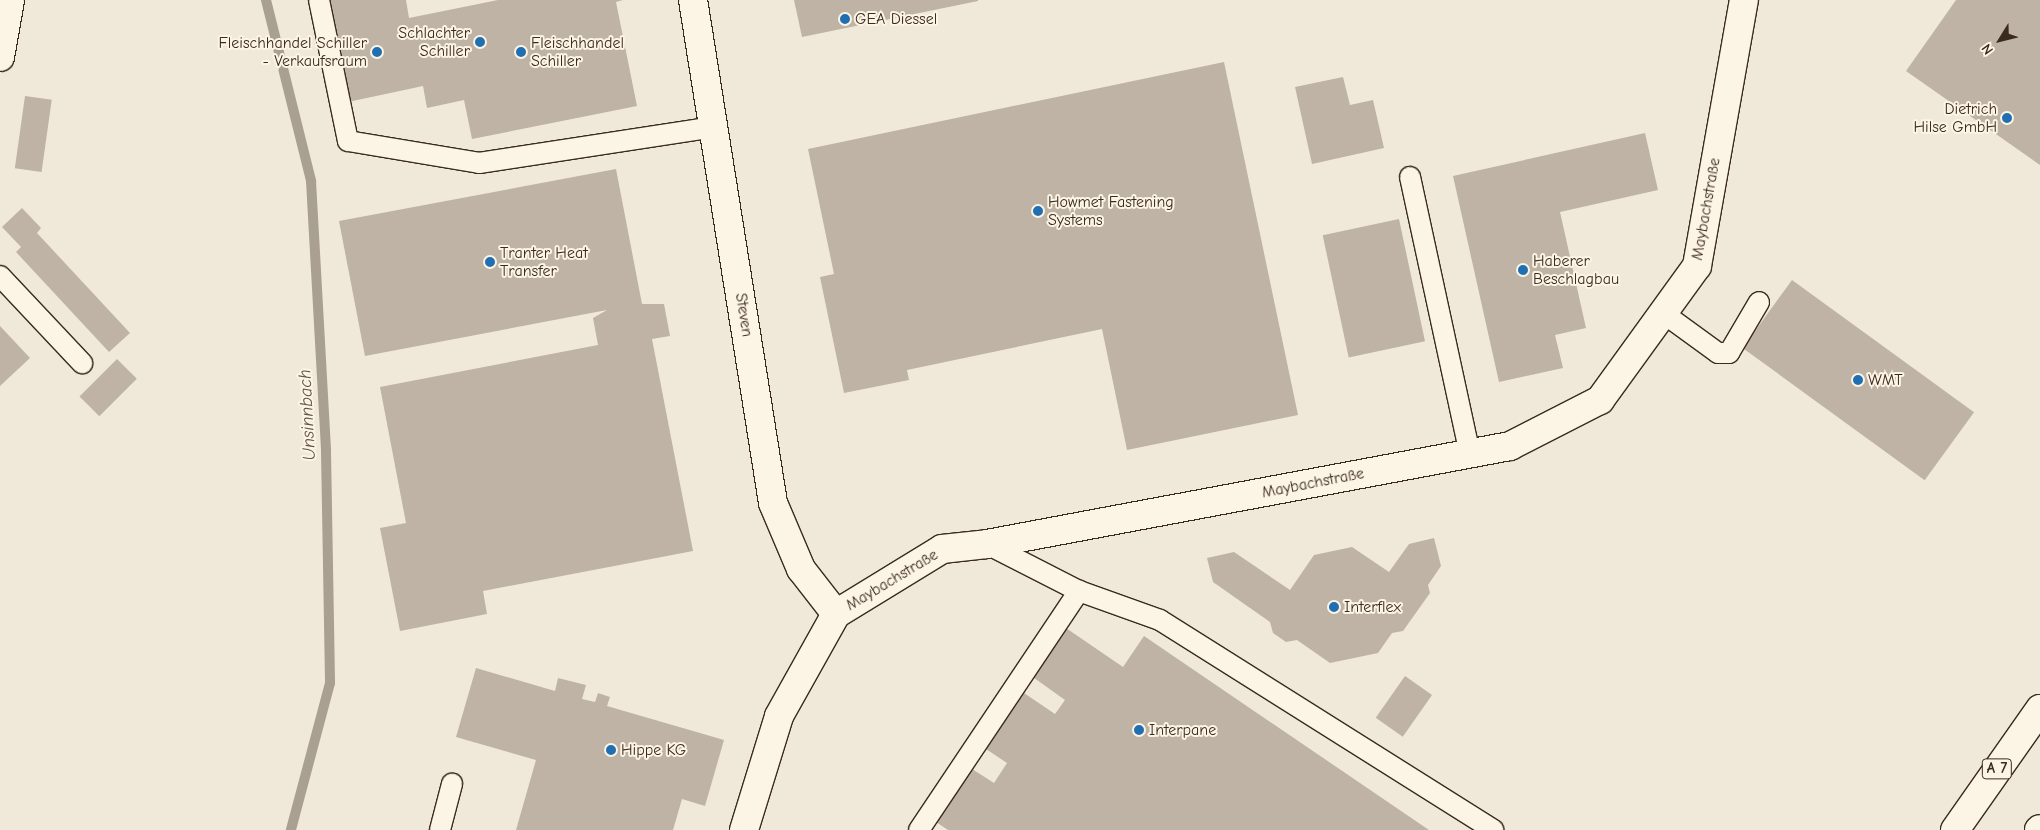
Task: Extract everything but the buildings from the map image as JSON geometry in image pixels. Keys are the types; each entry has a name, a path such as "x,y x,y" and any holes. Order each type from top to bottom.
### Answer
{"main road":[{"path":"0,57 10,0"},
{"name":"Steven","path":"694,0 773,503 801,569 836,614"},
{"name":"Maybachstraße","path":"748,828 779,716 836,614 942,549 987,544 1510,446 1600,400 1697,266 1744,0"},
{"name":"A 7","path":"1955,830 2040,709"}],"lane":[{"path":"319,0 348,142 479,163 714,127"},
{"path":"1410,177 1470,454"},
{"path":"0,276 82,363"},
{"path":"1663,313 1718,353 1729,353 1759,302"},
{"path":"987,544 1079,591 1160,620 1493,830"},
{"path":"919,830 1079,591"},
{"path":"440,830 452,784"}],"waterway":[{"name":"Unsinnbach","path":"266,0 311,181 326,451 330,683 291,830"}],"place":[{"name":"GEA Diessel","path":"845,19"},
{"name":"Schlachter Schiller","path":"480,42"},
{"name":"Fleischhandel Schiller - Verkaufsraum","path":"377,52"},
{"name":"Fleischhandel Schiller","path":"521,52"},
{"name":"Dietrich Hilse GmbH","path":"2007,118"},
{"name":"Howmet Fastening Systems","path":"1038,211"},
{"name":"Tranter Heat Transfer","path":"490,262"},
{"name":"Haberer Beschlagbau","path":"1523,270"},
{"name":"WMT","path":"1858,380"},
{"name":"Interflex","path":"1334,607"},
{"name":"Interpane","path":"1139,730"},
{"name":"Hippe KG","path":"611,750"}]}
